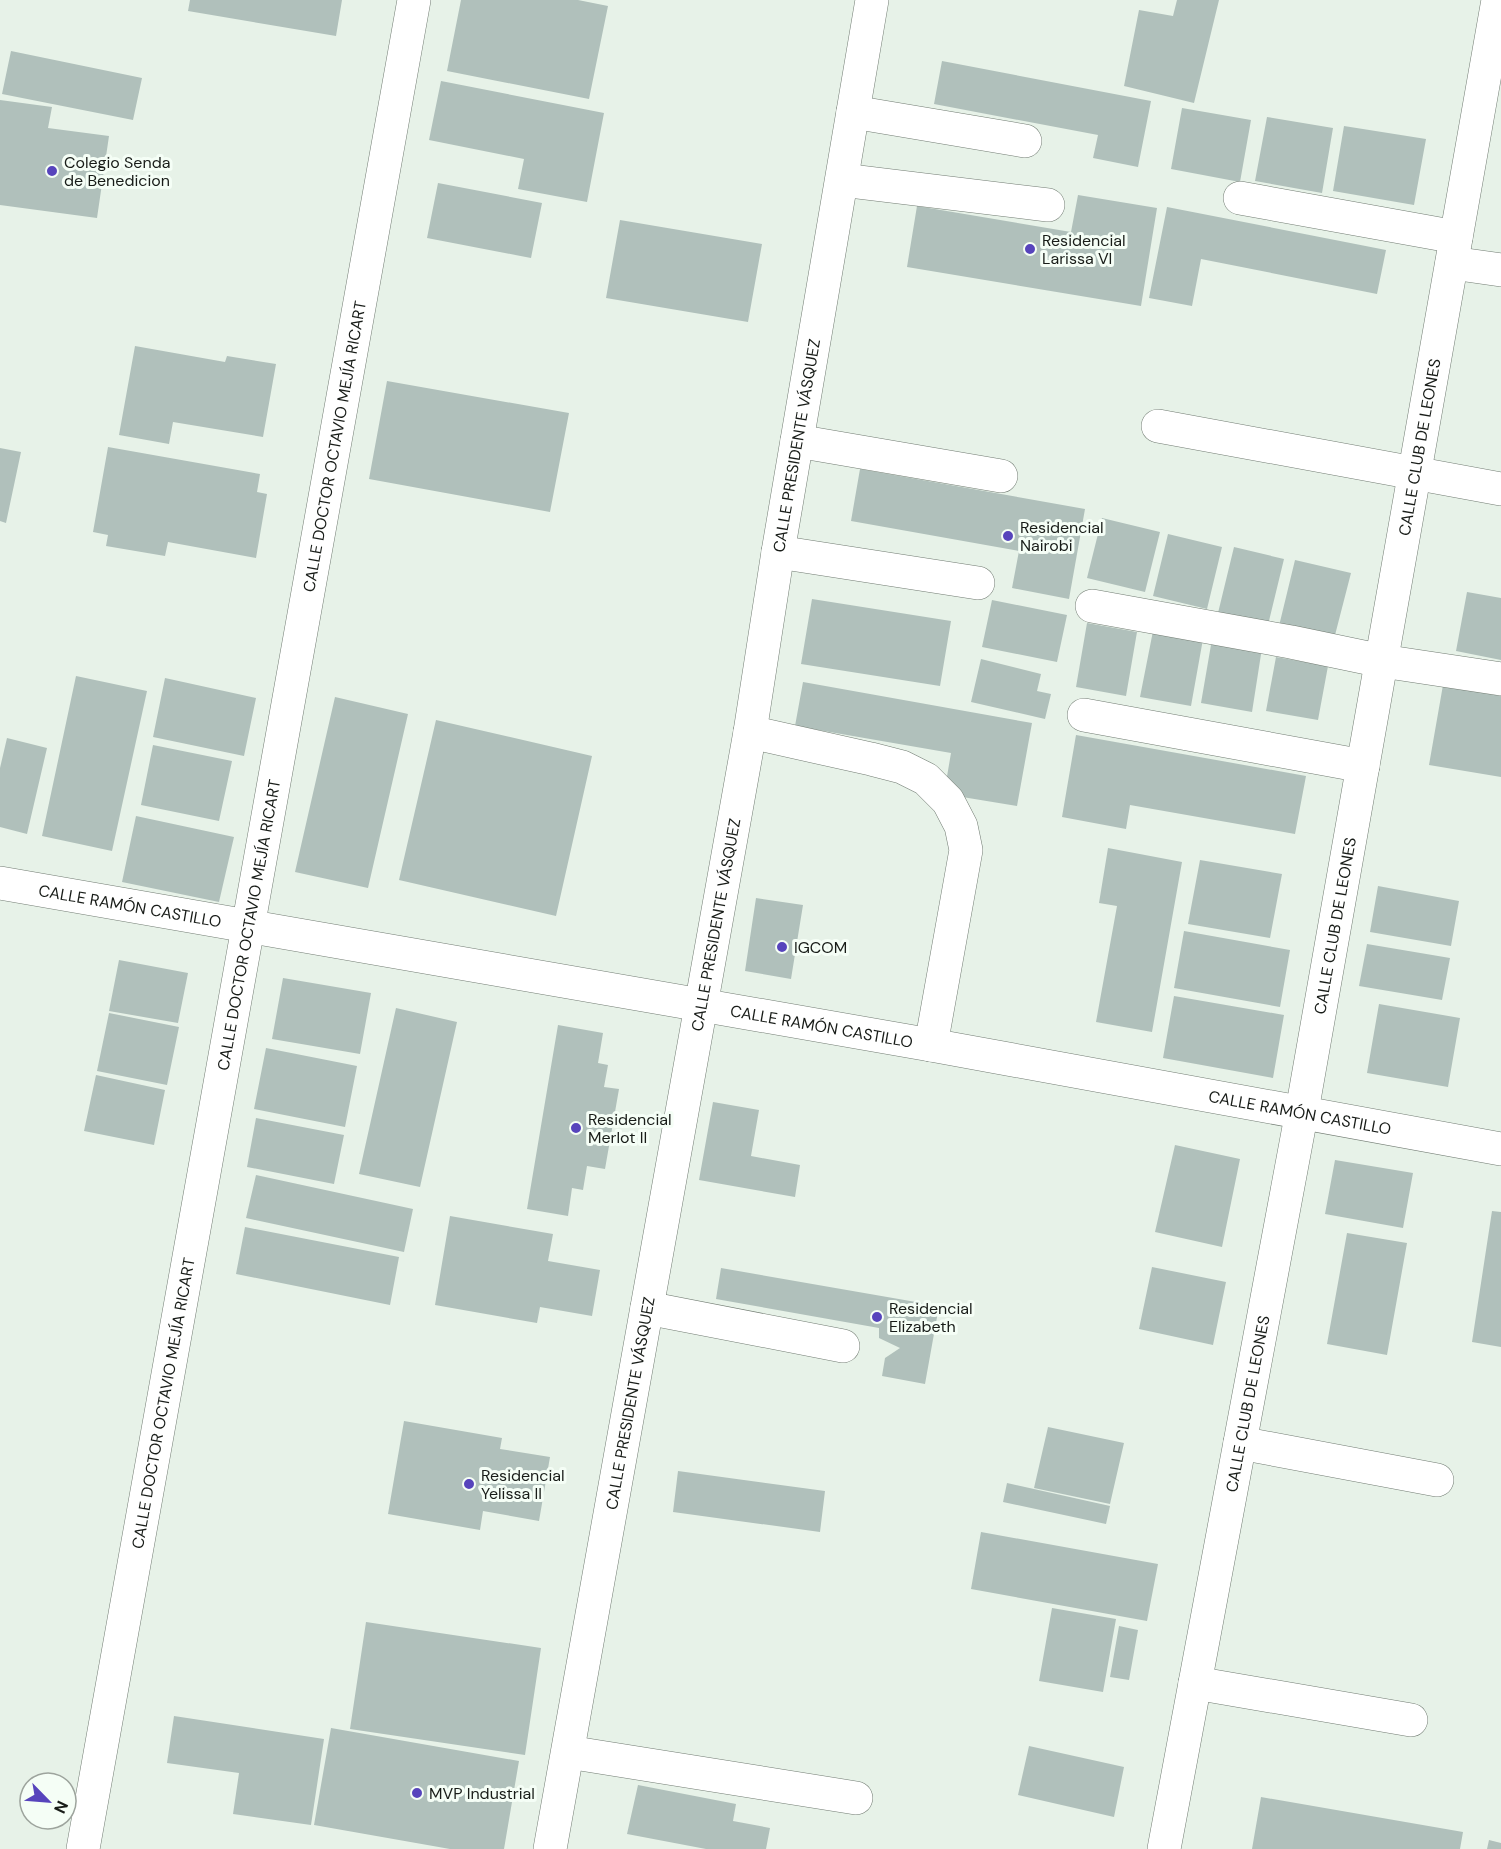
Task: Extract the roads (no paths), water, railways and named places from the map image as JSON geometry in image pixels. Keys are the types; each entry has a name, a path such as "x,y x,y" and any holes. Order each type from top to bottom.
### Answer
{"street":[{"name":"CALLE DOCTOR OCTAVIO MEJÍA RICART","path":"83,1849 414,0"},
{"name":"CALLE PRESIDENTE VÁSQUEZ","path":"550,1849 750,732 778,552 873,0"},
{"name":"CALLE CLUB DE LEONES","path":"1164,1849 1302,1112 1498,0"},
{"path":"853,112 1025,141"},
{"path":"842,180 1048,205"},
{"path":"1240,198 1454,250 1501,270"},
{"path":"1158,426 1501,489"},
{"path":"797,441 1001,476"},
{"path":"778,552 978,583"},
{"path":"1092,606 1382,661 1501,679"},
{"path":"1084,714 1363,766"},
{"path":"750,732 902,767 926,779 948,801 961,826 966,850 931,1045"},
{"name":"CALLE RAMÓN CASTILLO","path":"0,883 701,1004 1501,1149"},
{"path":"646,1308 843,1346"},
{"path":"1240,1443 1437,1480"},
{"path":"1195,1683 1411,1720"},
{"path":"568,1752 856,1798"}],"place":[{"name":"Colegio Senda de Benedicion","path":"52,171"},
{"name":"Residencial Larissa VI","path":"1030,249"},
{"name":"Residencial Nairobi","path":"1008,536"},
{"name":"IGCOM","path":"782,947"},
{"name":"Residencial Merlot II","path":"576,1128"},
{"name":"Residencial Elizabeth","path":"877,1317"},
{"name":"Residencial Yelissa II","path":"469,1484"},
{"name":"MVP Industrial","path":"417,1793"}]}
